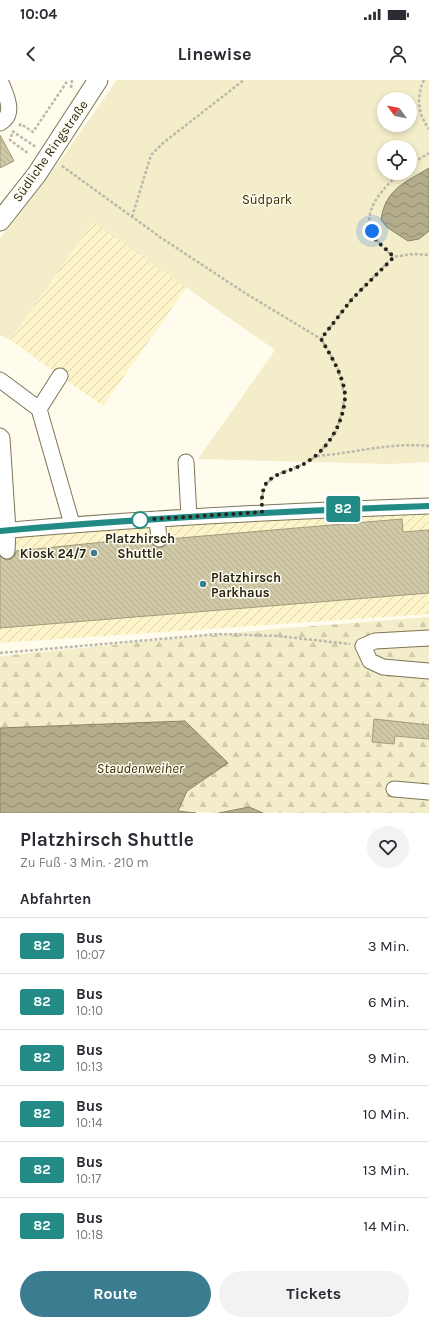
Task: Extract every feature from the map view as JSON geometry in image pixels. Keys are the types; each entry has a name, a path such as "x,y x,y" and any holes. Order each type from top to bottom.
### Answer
{"main road":[{"name":"Südliche Ringstraße","path":"0,221 37,174 98,80"}],"street":[{"path":"0,80 9,106 9,113 4,121 0,123"},
{"path":"39,409 60,376"},
{"path":"0,380 39,409 72,524"},
{"path":"0,436 2,438 4,530 6,552"},
{"path":"186,462 189,517"},
{"path":"4,530 72,524 262,512 429,506"},
{"path":"157,519 159,539"},
{"path":"429,638 375,641 363,646 370,660 383,667 429,671"},
{"path":"394,789 429,792"}],"path":[{"path":"33,157 10,140 12,132 21,124 34,132 68,80"},
{"path":"132,217 151,155 163,143 244,80"},
{"path":"424,80 421,87 419,104 424,122 429,129"},
{"path":"15,134 34,146"},
{"path":"417,160 429,152"},
{"path":"60,165 132,217 245,293 321,339 338,369 345,397 337,430 317,456 276,476 266,484 261,496 262,512"},
{"path":"394,180 376,199 371,209 369,220 375,239 394,257"},
{"path":"321,339 352,299 394,257 413,254 429,255"},
{"path":"317,456 341,454 384,446 429,446"},
{"path":"0,653 218,634 278,636 363,646"}],"shaded area":[{"path":"93,221 187,287 103,406 10,340"},
{"name":"Platzhirsch Parkhaus","path":"429,502 429,614 0,643 0,539"}],"green space":[{"name":"Südpark","path":"117,80 429,80 429,462 389,464 198,459 275,350 93,222 10,340 0,335 0,238 60,161"},
{"path":"429,617 429,813 263,813 249,807 219,813 178,811 187,791 227,763 185,721 0,728 0,656 274,629"}],"water":[{"path":"429,168 429,231 419,239 408,241 388,228 381,220 383,209 392,194 408,180 417,180 417,175"},
{"name":"Staudenweiher","path":"185,721 228,763 187,791 178,811 196,813 0,813 0,728"},
{"path":"249,807 263,813 219,813"}],"building":[{"path":"0,135 14,161 0,168"},
{"name":"Platzhirsch Parkhaus","path":"402,519 403,532 429,530 429,593 0,628 0,556 6,560 11,559 15,556 16,551 104,542 150,540 152,545 160,548 165,546 168,539"},
{"path":"374,719 429,725 429,739 395,736 394,744 372,742"}],"bus line":[{"name":"82","path":"0,531 72,524 262,512 429,506"}],"place":[{"name":"Platzhirsch Shuttle","path":"140,520"},
{"name":"Kiosk 24/7","path":"94,553"},
{"name":"Platzhirsch Parkhaus","path":"203,584"}],"route":[{"path":"140,520 262,512 261,496 266,484 276,476 317,456 337,430 345,397 338,369 321,339 352,299 394,257 375,239 372,231"}]}
